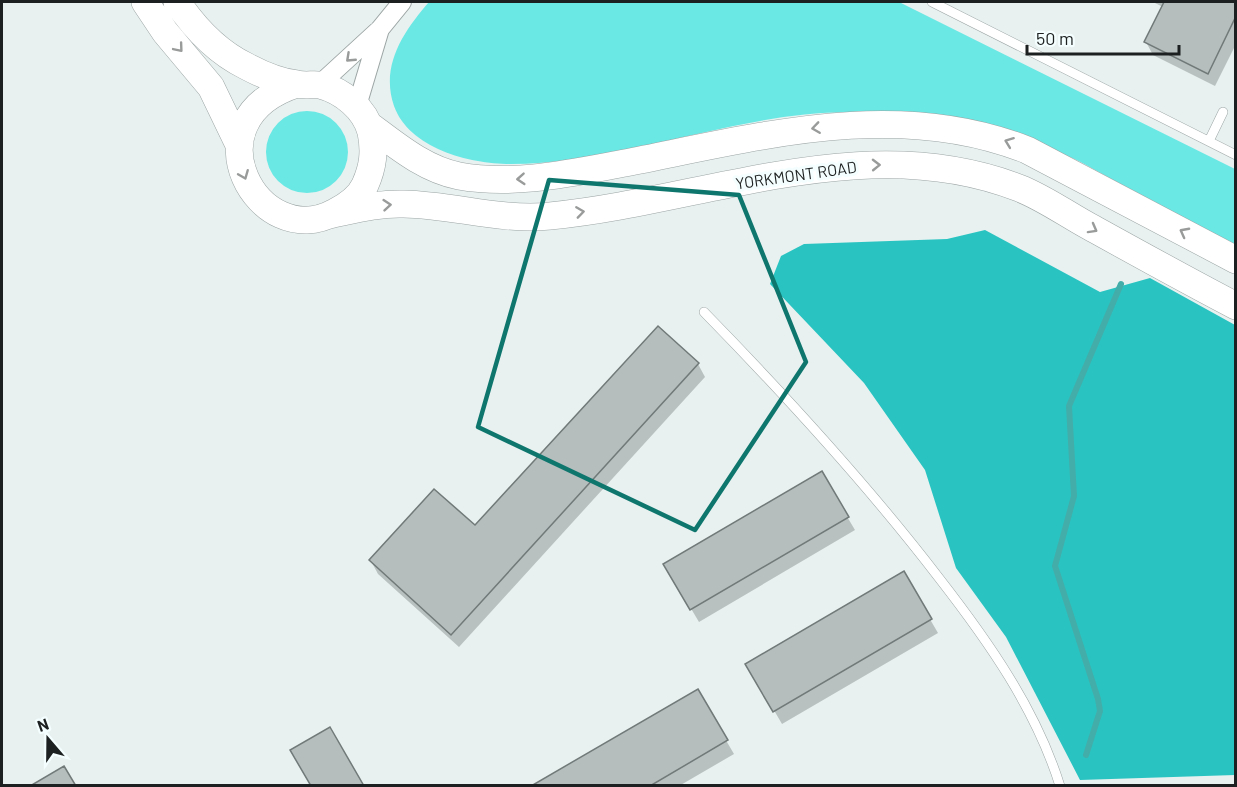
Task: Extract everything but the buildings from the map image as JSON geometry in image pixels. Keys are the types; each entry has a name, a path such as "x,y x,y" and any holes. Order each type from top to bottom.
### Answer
{"street":[{"name":"YORKMONT ROAD","path":"145,2 165,32 211,87 239,145"},
{"path":"177,2 188,17 228,57 266,75 340,92 363,115 423,163 457,176 503,180 573,173 830,126 896,124 941,126 995,137 1027,150 1236,260"},
{"path":"308,85 380,29 402,2"},
{"path":"363,115 380,29"},
{"name":"YORKMONT ROAD","path":"308,85 276,91 258,104 244,123 239,145 240,168 249,188 264,205 284,216 307,219 402,204 496,216 549,216 830,168 882,165 933,169 960,172 1019,188 1236,306"},
{"name":"YORKMONT ROAD","path":"329,215 348,205 363,188 372,168 374,146 363,115"}],"lane":[{"path":"932,2 1236,155"},
{"path":"1209,141 1223,112"},
{"path":"704,312 764,374 893,517 992,646 1033,723 1060,786"}],"highlighted area":[{"path":"549,180 739,195 806,362 695,530 478,427"}],"shaded area":[{"path":"429,2 899,2 1235,169 1235,245 1065,155 884,114 825,113 780,118 600,155 555,161 510,164 459,157 426,143 413,133 402,121 394,106 390,91 392,63 397,50 411,25"},
{"path":"307,111 323,115 336,123 344,136 348,152 344,168 336,181 323,189 307,193 291,189 278,181 270,168 266,152 270,136 278,123 291,115"},
{"path":"985,230 1100,292 1150,278 1235,325 1235,775 1080,780 1006,637 956,568 925,470 864,383 770,284 781,256 804,244 947,239"}],"waterway":[{"path":"1086,755 1100,711 1055,566 1074,496 1069,406 1121,284"}]}
